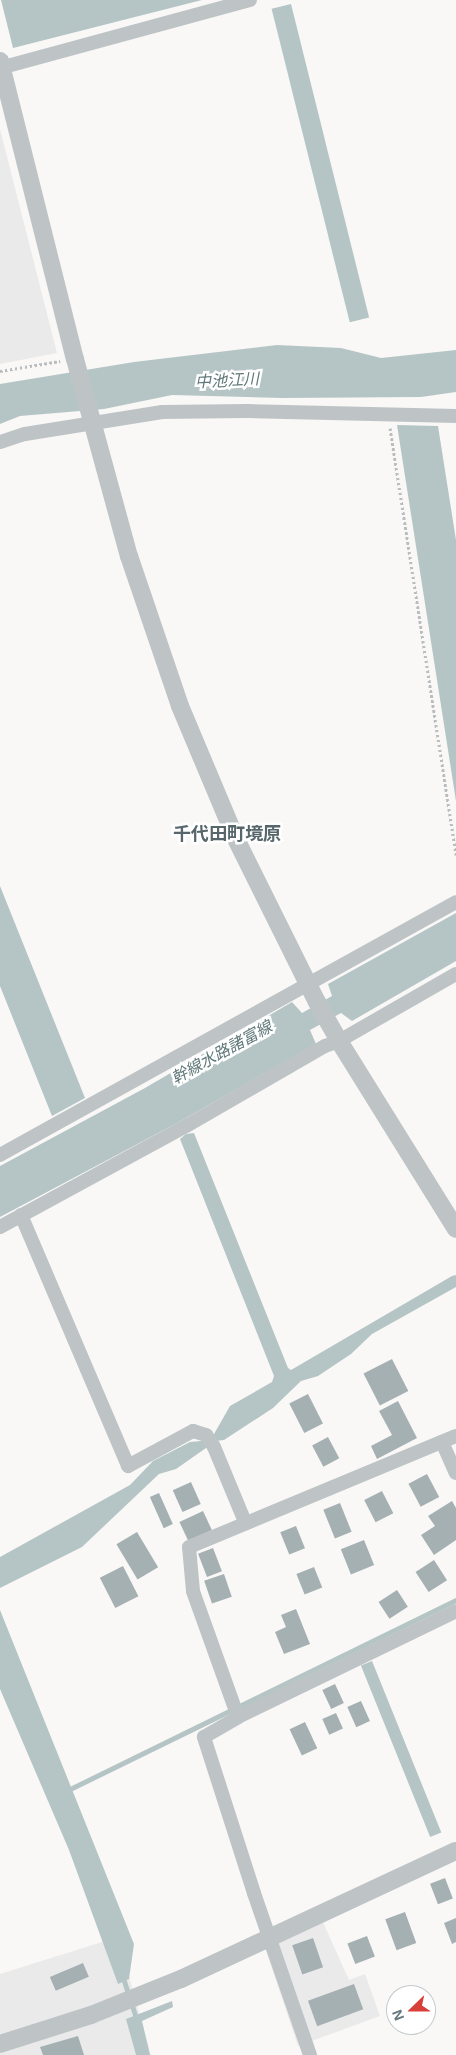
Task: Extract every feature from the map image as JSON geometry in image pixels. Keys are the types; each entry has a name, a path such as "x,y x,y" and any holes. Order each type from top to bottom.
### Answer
{"street":[{"path":"250,0 1,65 75,358 129,556 180,706 236,839 328,1023 456,1229"},
{"path":"0,442 25,434 162,412 248,411 456,416"},
{"path":"0,1155 456,902"},
{"path":"0,1227 182,1128 325,1046 339,1041 456,974"},
{"path":"21,1215 128,1466 193,1430 206,1435 214,1447 245,1522"},
{"path":"238,1717 193,1591 189,1548 245,1522 456,1436"},
{"path":"442,1442 456,1472"},
{"path":"310,2055 269,1937 204,1737 238,1717 456,1611"},
{"path":"0,2044 119,2003 181,1979 456,1851"}],"path":[{"path":"0,371 75,358"},
{"path":"388,414 456,854"}],"shaded area":[{"path":"0,129 57,353 0,364"},
{"path":"322,1920 349,1980 365,1974 380,2016 298,2046 265,1948"},
{"path":"118,1937 151,2055 0,2055 0,1974"}],"water":[{"path":"1,0 202,0 13,48"},
{"path":"291,4 369,317 350,322 272,9"},
{"name":"中池江川","path":"277,345 341,348 381,358 456,350 456,392 421,397 282,398 172,395 104,409 20,416 0,424 0,384 134,362"},
{"path":"397,425 438,426 456,540 456,801"},
{"path":"0,886 85,1098 52,1116 0,986"},
{"name":"幹線水路諸富線","path":"456,913 456,961 352,1021 341,1013 310,1030 316,1044 179,1122 0,1217 0,1166 145,1088 292,1002 302,1013 332,996 328,984"},
{"path":"194,1133 288,1368 291,1370 456,1275 456,1287 372,1334 351,1354 318,1376 301,1381 273,1408 224,1440 216,1441 176,1469 159,1474 82,1547 0,1588 0,1557 130,1485 153,1461 190,1442 201,1441 214,1434 230,1406 272,1382 274,1376 180,1139 186,1134"},
{"path":"0,1610 134,1944 129,1979 118,1984 69,1850 0,1689"},
{"path":"372,1661 441,1833 430,1837 361,1665"},
{"path":"172,2001 173,2007 142,2021 150,2055 136,2055 126,2019"}],"building":[{"path":"392,1359 408,1391 380,1406 363,1374"},
{"path":"308,1394 323,1423 304,1433 289,1404"},
{"path":"398,1401 417,1438 377,1459 371,1446 392,1435 379,1411"},
{"path":"328,1437 339,1458 323,1467 312,1445"},
{"path":"427,1474 439,1497 421,1507 408,1484"},
{"path":"191,1482 201,1504 182,1512 173,1490"},
{"path":"382,1491 393,1513 376,1522 364,1500"},
{"path":"159,1493 173,1524 164,1528 150,1497"},
{"path":"452,1501 456,1508 456,1540 434,1555 421,1535 435,1526 428,1516"},
{"path":"340,1503 352,1532 335,1538 323,1510"},
{"path":"203,1511 212,1530 188,1541 179,1522"},
{"path":"296,1526 305,1548 289,1555 280,1532"},
{"path":"137,1532 158,1567 138,1580 116,1544"},
{"path":"364,1540 374,1565 351,1574 341,1549"},
{"path":"213,1548 222,1571 207,1577 198,1554"},
{"path":"434,1560 447,1580 429,1592 416,1572"},
{"path":"123,1566 138,1596 115,1608 100,1578"},
{"path":"314,1567 322,1587 305,1595 296,1574"},
{"path":"224,1574 232,1597 212,1604 204,1581"},
{"path":"397,1590 408,1607 389,1619 379,1602"},
{"path":"296,1609 310,1644 284,1654 275,1632 286,1627 281,1615"},
{"path":"335,1684 344,1703 331,1709 322,1690"},
{"path":"361,1701 370,1721 356,1727 347,1707"},
{"path":"336,1713 343,1729 329,1735 322,1719"},
{"path":"305,1722 317,1748 302,1755 290,1729"},
{"path":"445,1878 453,1899 438,1904 430,1884"},
{"path":"405,1912 416,1943 397,1950 385,1919"},
{"path":"456,1918 456,1942 452,1944 444,1923"},
{"path":"367,1936 375,1957 355,1964 347,1944"},
{"path":"313,1938 323,1967 302,1974 292,1945"},
{"path":"83,1963 89,1977 56,1991 50,1977"},
{"path":"354,1984 363,2009 317,2026 308,2001"},
{"path":"78,2036 84,2055 43,2055 40,2047"}],"waterway":[{"path":"72,1788 456,1600"},
{"path":"124,1981 135,2015"}],"district":[{"name":"千代田町境原","path":"227,834"}]}
